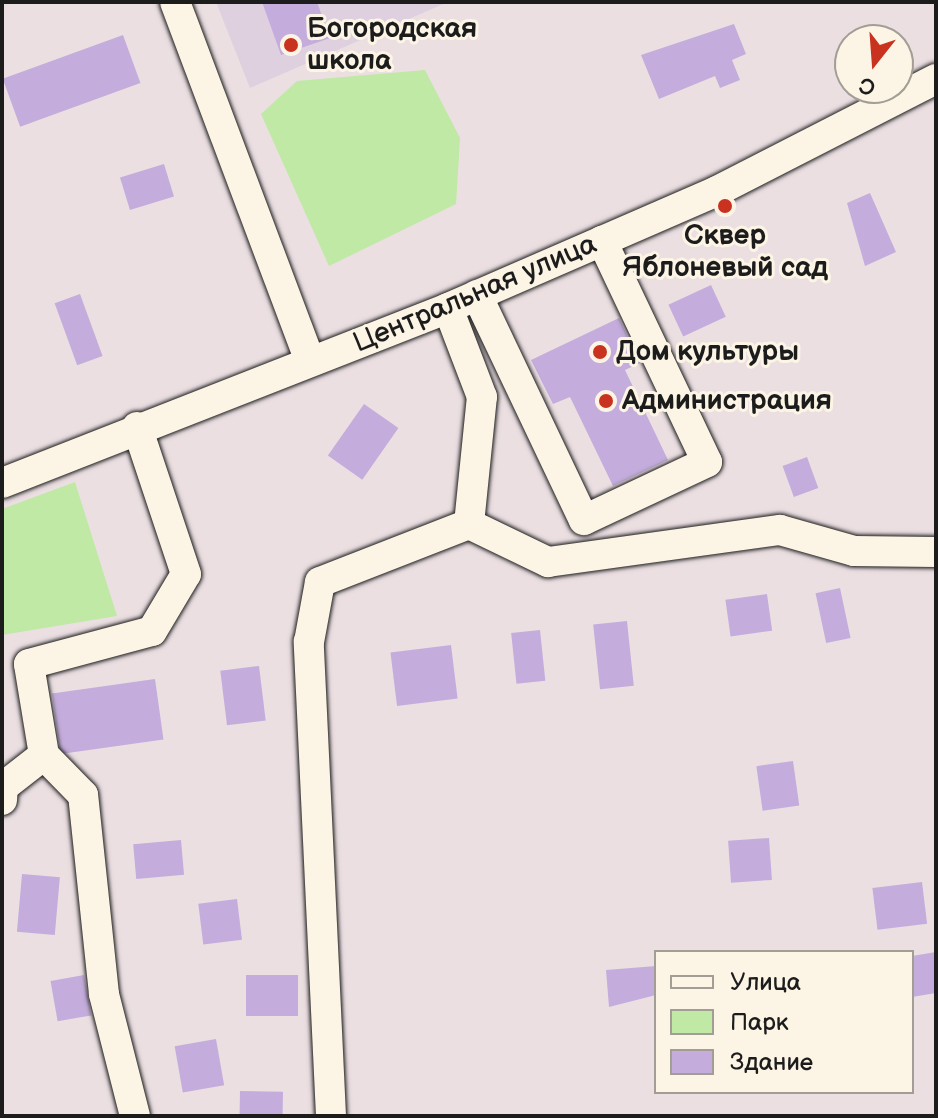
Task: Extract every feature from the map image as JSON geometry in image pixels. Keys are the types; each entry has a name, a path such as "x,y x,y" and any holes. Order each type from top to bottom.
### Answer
{"street":[{"path":"175,2 310,362"},
{"name":"Центральная улица","path":"2,483 137,427 448,308 602,241 936,79"},
{"path":"477,295 584,520 707,462 602,241"},
{"path":"448,308 482,397 469,524"},
{"path":"135,1116 104,994 83,795 44,755 29,664 152,631 186,574 137,427"},
{"path":"331,1116 309,642 320,582 469,524 548,562 780,530 854,551 936,552"},
{"path":"2,800 3,787 44,755"}],"shaded area":[{"name":"Богородская школа","path":"216,2 448,2 250,88"}],"green space":[{"path":"425,70 460,138 456,204 329,266 261,114 297,81"},
{"path":"75,482 117,616 2,635 2,509"}],"building":[{"path":"262,2 317,2 330,38 281,55"},
{"path":"734,24 746,54 732,60 740,80 720,88 715,76 659,99 641,55"},
{"path":"123,35 140,83 20,127 3,79"},
{"path":"164,164 174,197 130,210 120,177"},
{"path":"870,193 896,252 865,266 847,203"},
{"path":"711,285 726,317 683,337 668,305"},
{"path":"80,294 103,356 77,365 55,303"},
{"name":"Администрация","path":"619,318 640,363 625,370 668,460 613,486 570,397 553,404 531,360"},
{"path":"364,404 398,428 362,480 328,456"},
{"path":"807,457 818,488 794,497 783,466"},
{"path":"840,588 851,638 826,643 816,593"},
{"path":"767,594 772,631 731,636 725,600"},
{"path":"627,621 634,686 600,689 593,625"},
{"path":"540,630 545,681 516,684 511,633"},
{"path":"451,645 458,699 397,706 390,652"},
{"path":"259,666 266,721 227,725 220,671"},
{"path":"155,679 163,739 61,754 52,693"},
{"path":"793,761 799,806 763,811 756,766"},
{"path":"769,838 772,880 731,883 728,841"},
{"path":"181,840 184,875 136,879 133,844"},
{"path":"22,874 60,877 55,935 17,932"},
{"path":"922,882 927,924 877,930 872,888"},
{"path":"237,899 242,940 203,944 198,904"},
{"path":"936,952 936,993 914,997 914,956"},
{"path":"654,966 654,996 609,1007 606,970"},
{"path":"84,975 91,1015 58,1021 51,981"},
{"path":"246,975 298,975 298,1016 246,1016"},
{"path":"216,1039 224,1085 183,1093 175,1046"},
{"path":"240,1091 283,1092 283,1116 240,1116"}],"place":[{"name":"Богородская школа","path":"291,45"},
{"name":"Сквер Яблоневый сад","path":"725,206"},
{"name":"Дом культуры","path":"600,352"},
{"name":"Администрация","path":"606,401"}]}
